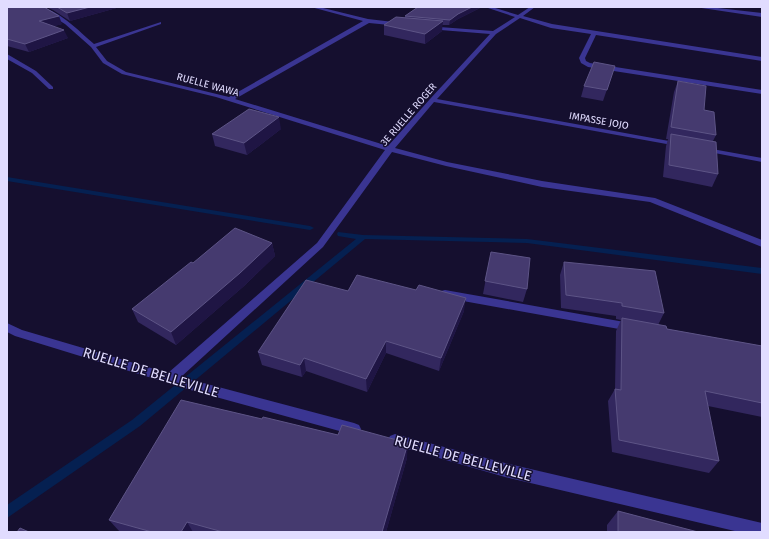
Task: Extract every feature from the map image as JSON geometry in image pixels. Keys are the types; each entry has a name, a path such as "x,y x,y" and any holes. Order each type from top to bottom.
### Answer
{"street":[{"name":"RUELLE WAWA","path":"39,7 67,23 93,46 105,62 124,74 229,100 446,164 542,184 652,200 762,244"},
{"path":"313,7 368,21 407,25"},
{"path":"487,7 551,26 762,59"},
{"name":"3E RUELLE ROGER","path":"175,380 320,244 390,148 432,100 494,33 533,7"},
{"path":"697,7 762,15"},
{"path":"229,100 368,21"},
{"path":"93,46 158,23"},
{"path":"423,26 494,33"},
{"path":"594,33 582,58 588,65 762,92"},
{"path":"7,56 34,72 51,88"},
{"name":"IMPASSE JOJO","path":"432,100 762,160"},
{"path":"430,291 639,329"},
{"name":"RUELLE DE BELLEVILLE","path":"7,327 19,333 194,386 369,433"},
{"name":"RUELLE DE BELLEVILLE","path":"384,437 505,470 762,530"}],"building":[{"path":"7,7 44,7 59,16 39,21 64,30 25,44 7,39"},
{"path":"57,7 90,7 67,13"},
{"path":"418,7 472,7 450,20 405,16"},
{"path":"396,17 443,21 425,34 384,25"},
{"path":"594,62 615,66 607,90 584,86"},
{"path":"678,81 706,86 704,110 714,112 716,135 671,127"},
{"path":"249,109 279,117 244,143 212,134"},
{"path":"671,134 716,142 718,174 669,165"},
{"path":"235,228 272,243 240,273 171,332 132,309 191,262 193,263"},
{"path":"491,252 530,258 527,289 485,281"},
{"path":"564,262 655,271 664,313 622,306 622,303 566,295"},
{"path":"357,275 416,290 419,285 466,298 441,358 386,341 366,379 304,358 300,365 258,352 306,280 348,291"},
{"path":"622,318 666,326 667,329 762,346 762,403 705,391 719,461 619,440 615,389 621,390"},
{"path":"181,400 262,419 263,417 338,435 342,425 408,443 382,532 223,532 187,522 181,532 152,532 109,520"},
{"path":"618,511 698,532 618,532"},
{"path":"20,528 29,532 17,532"}],"waterway":[{"path":"7,179 310,228"},
{"path":"341,234 363,237"},
{"path":"7,512 136,423 363,237"},
{"path":"363,237 527,241 762,271"}]}
